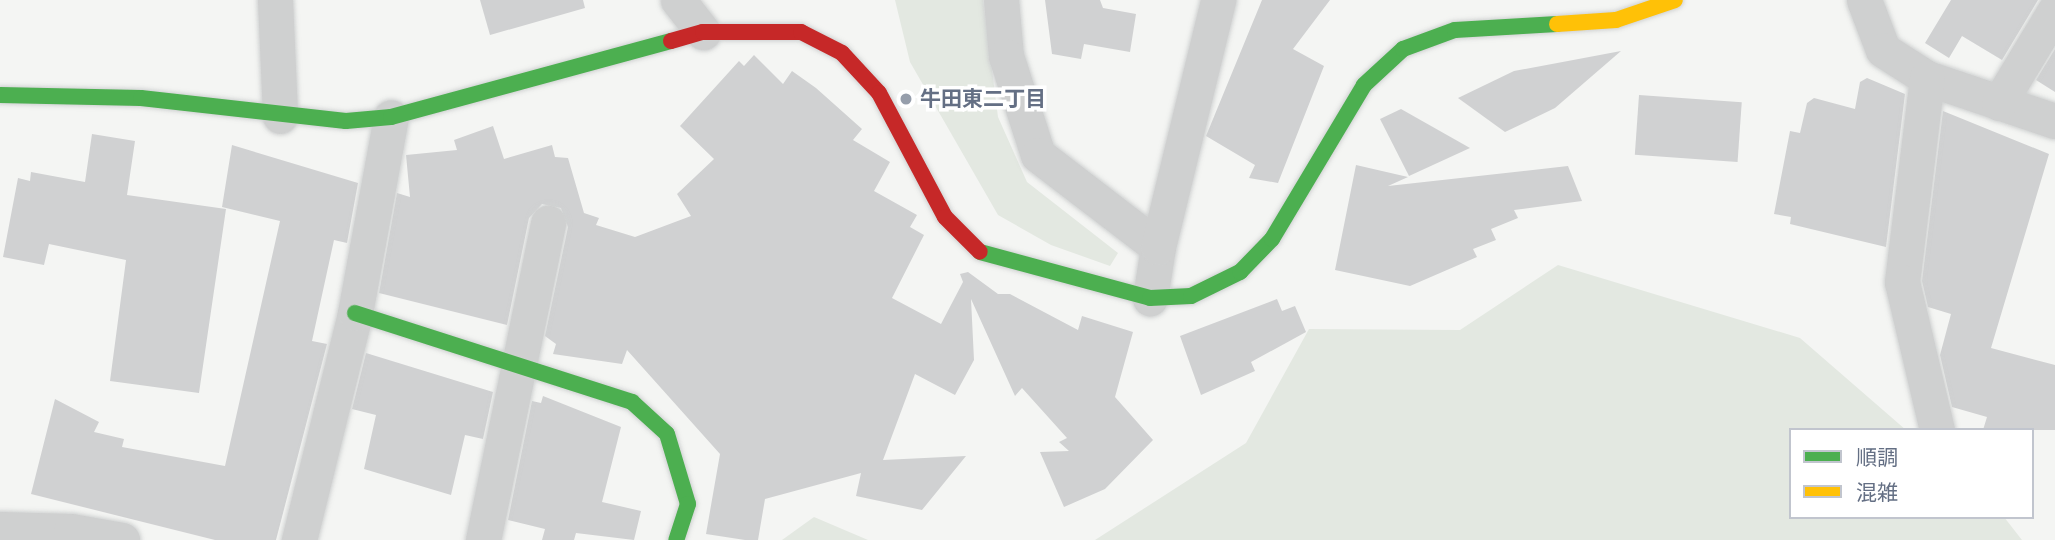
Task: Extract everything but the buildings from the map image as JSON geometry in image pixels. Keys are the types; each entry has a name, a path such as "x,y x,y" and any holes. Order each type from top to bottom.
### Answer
{"street":[{"path":"275,0 280,116"},
{"path":"678,0 703,32"},
{"path":"1001,0 1006,56 1038,155 1158,247"},
{"path":"1150,298 1158,247 1218,0"},
{"path":"0,95 141,98 280,116 391,117 703,32 801,32 842,53 879,93 963,240 984,257 1150,298 1191,296 1240,272 1272,239 1364,85 1402,49 1455,30 1616,20 1675,0"},
{"path":"1864,0 1883,50 1927,78 2055,121"},
{"path":"1999,103 2055,10"},
{"path":"1927,78 1902,282 1937,428"},
{"path":"299,540 355,313 391,117"},
{"path":"483,540 548,223"},
{"path":"355,313 520,363 632,402 667,434 688,505 676,540"},
{"path":"0,529 71,531 122,540"}],"shaded area":[{"path":"895,0 983,0 998,117 1027,182 1118,253 1110,266 1051,245 998,215 910,62"},
{"path":"1558,265 1800,338 1904,428 1789,428 1789,519 2006,519 2022,540 1095,540 1246,443 1309,329 1460,330"},
{"path":"814,517 868,540 782,540"}],"traffic: fast":[{"path":"980,252 1150,298 1191,296 1240,272 1272,239 1364,85 1403,49 1455,30 1557,24"},
{"path":"0,95 141,98 346,121 391,117 671,41"},
{"path":"355,313 632,402 667,434 688,504 676,540"}],"traffic: slow":[{"path":"1557,24 1616,20 1675,0"}],"traffic: jam":[{"path":"671,41 703,32 801,32 842,53 879,93 945,217 980,252"}],"place":[{"name":"牛田東二丁目","path":"906,99"}]}
